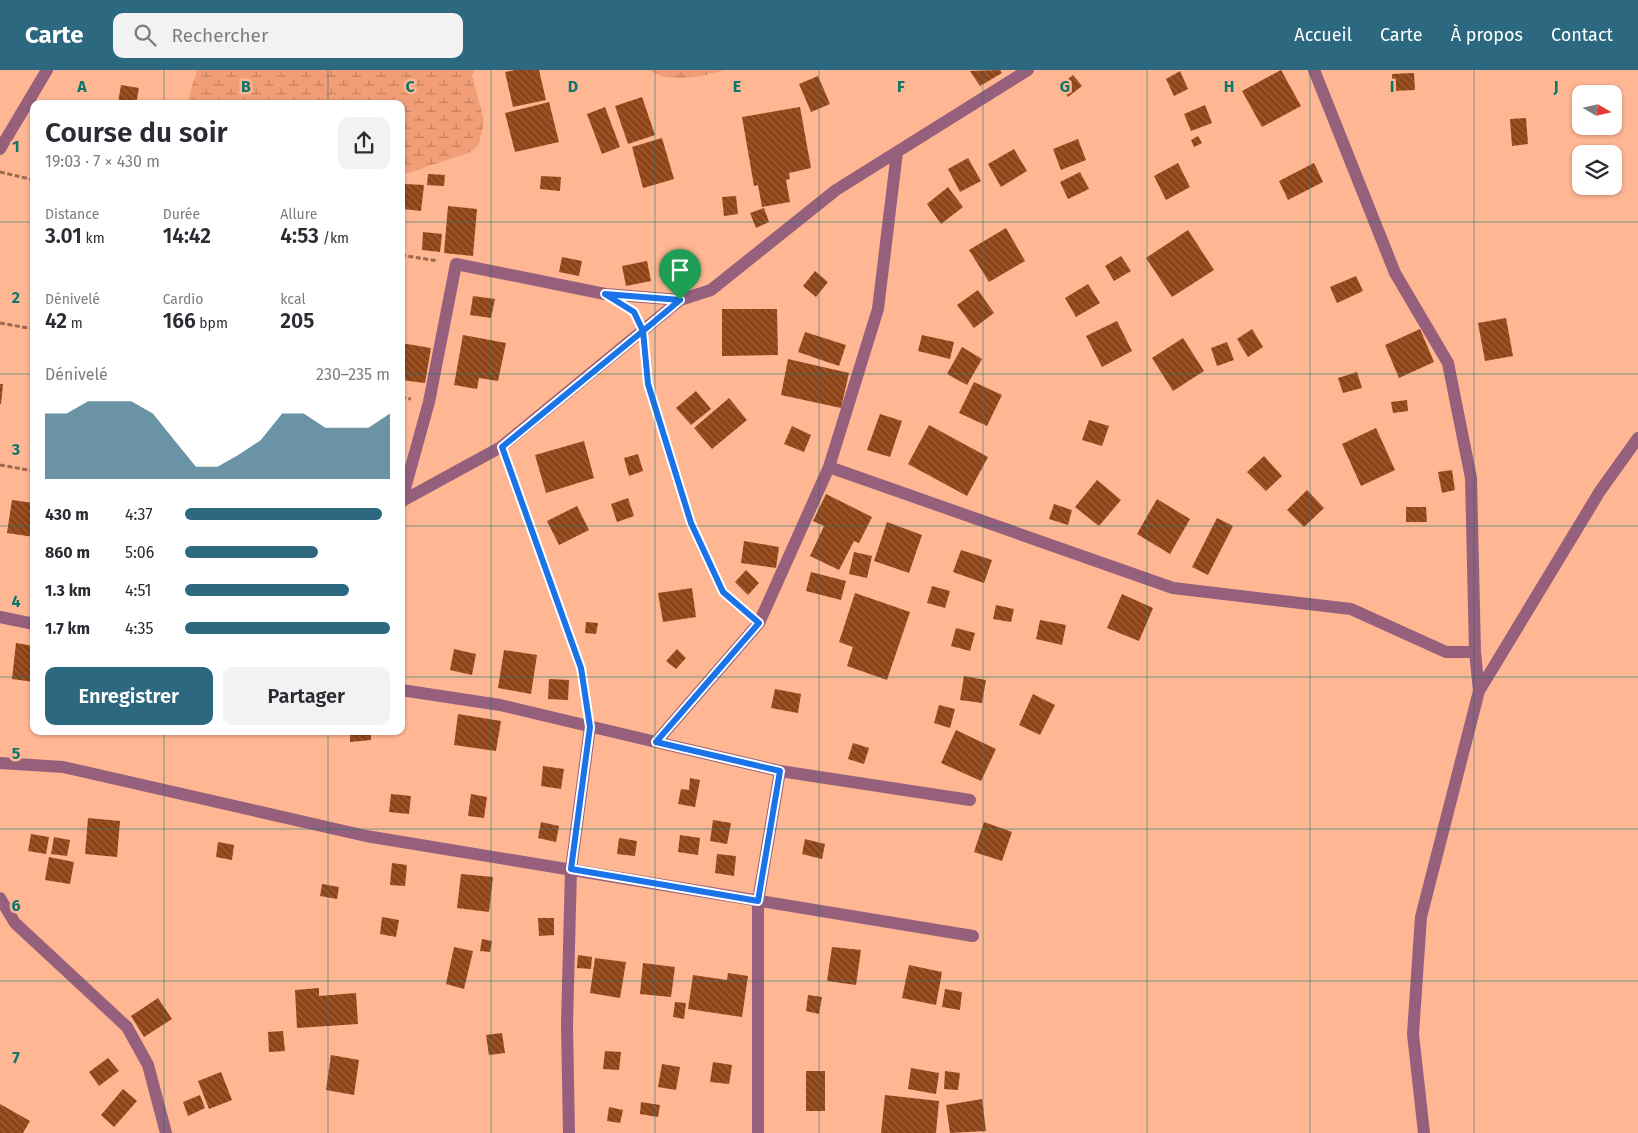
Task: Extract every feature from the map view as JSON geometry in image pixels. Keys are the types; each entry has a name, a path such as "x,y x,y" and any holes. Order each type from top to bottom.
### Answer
{"street":[{"path":"0,149 47,70"},
{"path":"405,500 502,447 680,300 711,290 836,190 1028,70"},
{"path":"1314,70 1396,273 1448,363 1471,478 1475,652 1479,691"},
{"path":"656,742 759,623 829,467 878,309 897,152"},
{"path":"405,491 429,402 456,264 605,294 680,300"},
{"path":"1424,1133 1413,1034 1421,917 1479,691 1600,491 1638,438"},
{"path":"829,467 1173,588 1351,609 1446,652 1475,652"},
{"path":"0,617 30,623"},
{"path":"405,691 500,705 780,771 970,800"},
{"path":"569,1133 566,1025 571,869 590,727"},
{"path":"0,763 63,767 366,836 973,936"},
{"path":"758,1133 758,901 780,771"},
{"path":"0,898 15,923 126,1027 148,1065 166,1133"}],"path":[{"path":"0,172 30,179"},
{"path":"405,256 456,264"},
{"path":"0,323 30,328"},
{"path":"643,331 648,384 691,523 723,592 759,623"},
{"path":"502,447 581,668 590,727"},
{"path":"0,465 30,470"}],"green space":[{"path":"197,70 475,70 472,75 484,121 479,144 471,152 405,173 405,100 188,100"},
{"path":"649,70 726,70 697,77 677,78 658,75"}],"building":[{"path":"539,70 546,100 513,107 505,72"},
{"path":"1000,70 1002,73 980,86 970,71"},
{"path":"1281,70 1301,106 1262,127 1242,91"},
{"path":"1180,71 1188,89 1174,96 1166,79"},
{"path":"1414,73 1415,90 1392,91 1392,74"},
{"path":"1073,75 1082,86 1068,97 1060,85"},
{"path":"818,76 830,104 811,112 799,84"},
{"path":"121,85 139,88 137,100 118,100"},
{"path":"642,97 655,135 628,144 615,106"},
{"path":"549,102 559,142 515,152 505,113"},
{"path":"1205,105 1212,123 1191,131 1184,114"},
{"path":"605,107 620,147 602,154 587,114"},
{"path":"800,107 811,168 789,173 790,179 786,180 790,202 762,207 758,185 754,186 742,117"},
{"path":"1526,118 1528,144 1512,146 1510,119"},
{"path":"1198,136 1202,143 1194,147 1191,140"},
{"path":"662,138 674,179 643,188 632,147"},
{"path":"1078,139 1086,160 1061,170 1053,149"},
{"path":"1014,149 1027,171 1001,187 988,164"},
{"path":"968,158 981,181 960,192 948,169"},
{"path":"1178,163 1190,187 1166,200 1154,176"},
{"path":"1314,163 1323,182 1288,200 1279,181"},
{"path":"1080,172 1089,189 1068,199 1060,182"},
{"path":"428,174 445,175 444,186 427,185"},
{"path":"541,176 561,177 560,191 540,189"},
{"path":"405,184 424,185 421,211 405,209"},
{"path":"948,187 963,207 941,224 927,204"},
{"path":"736,196 738,214 724,216 722,197"},
{"path":"448,206 477,209 473,256 444,253"},
{"path":"764,208 769,222 756,228 750,213"},
{"path":"1006,228 1025,261 989,282 969,250"},
{"path":"1188,230 1214,270 1172,297 1146,258"},
{"path":"423,232 442,234 440,252 422,250"},
{"path":"1121,256 1131,271 1114,281 1105,266"},
{"path":"562,257 582,261 579,276 559,272"},
{"path":"647,261 651,281 626,286 622,266"},
{"path":"815,271 828,282 816,297 803,286"},
{"path":"1356,276 1363,291 1337,303 1330,287"},
{"path":"1088,284 1100,303 1076,317 1065,298"},
{"path":"978,290 994,313 974,328 957,305"},
{"path":"473,296 495,299 491,318 470,315"},
{"path":"722,309 777,309 778,355 722,356"},
{"path":"1506,318 1513,356 1485,361 1478,323"},
{"path":"1117,321 1132,351 1102,367 1086,336"},
{"path":"1252,329 1263,347 1248,357 1237,339"},
{"path":"1420,329 1434,362 1399,378 1385,345"},
{"path":"805,332 846,345 839,366 798,352"},
{"path":"463,335 506,343 498,381 479,378 477,389 454,385"},
{"path":"922,335 954,342 950,359 918,351"},
{"path":"1183,338 1204,371 1173,391 1152,358"},
{"path":"1227,342 1234,360 1217,366 1211,348"},
{"path":"405,344 431,348 425,383 405,380"},
{"path":"962,347 982,359 967,385 947,374"},
{"path":"788,359 849,373 841,408 781,395"},
{"path":"1357,372 1362,388 1343,393 1338,378"},
{"path":"974,382 1002,395 987,426 959,413"},
{"path":"0,384 3,384 1,404 0,404"},
{"path":"696,391 711,409 691,425 676,408"},
{"path":"729,398 747,420 712,449 694,428"},
{"path":"1407,400 1408,411 1393,413 1391,402"},
{"path":"880,414 902,421 890,457 867,450"},
{"path":"1089,420 1109,426 1102,446 1082,440"},
{"path":"929,425 988,457 967,496 908,464"},
{"path":"792,426 811,435 804,452 784,444"},
{"path":"1376,428 1395,470 1361,486 1342,444"},
{"path":"584,441 594,478 546,493 535,455"},
{"path":"638,454 643,471 629,476 624,458"},
{"path":"1264,456 1282,476 1266,491 1247,472"},
{"path":"1452,470 1455,490 1442,493 1438,472"},
{"path":"1097,480 1121,500 1099,526 1075,507"},
{"path":"1307,490 1324,508 1304,527 1287,510"},
{"path":"826,494 872,517 859,543 854,541 839,570 810,556 824,526 813,521"},
{"path":"628,498 634,516 617,522 611,504"},
{"path":"1157,499 1190,519 1170,554 1137,534"},
{"path":"12,500 30,502 30,536 7,533"},
{"path":"1054,504 1072,510 1068,525 1049,519"},
{"path":"577,506 589,530 559,545 547,521"},
{"path":"1406,507 1426,507 1427,522 1406,522"},
{"path":"1217,518 1233,526 1208,575 1192,567"},
{"path":"887,522 922,535 909,573 874,561"},
{"path":"744,541 779,547 776,568 741,563"},
{"path":"961,550 992,560 984,583 953,572"},
{"path":"854,552 872,556 867,578 849,574"},
{"path":"746,570 759,583 748,595 735,582"},
{"path":"811,572 846,581 841,600 806,591"},
{"path":"932,586 950,591 945,608 927,603"},
{"path":"692,588 696,617 663,622 658,593"},
{"path":"855,593 910,612 887,680 847,666 853,647 839,642"},
{"path":"1122,594 1153,608 1139,641 1107,628"},
{"path":"996,605 1014,609 1011,622 993,619"},
{"path":"1040,620 1066,625 1062,645 1036,639"},
{"path":"586,622 598,623 596,634 585,633"},
{"path":"956,628 975,633 970,651 951,646"},
{"path":"16,643 30,645 30,681 12,679"},
{"path":"454,649 476,654 472,675 450,670"},
{"path":"677,649 686,658 676,669 666,661"},
{"path":"504,650 537,655 531,694 498,688"},
{"path":"964,676 986,680 982,703 960,700"},
{"path":"549,679 569,680 568,700 548,699"},
{"path":"775,689 801,694 798,713 771,708"},
{"path":"1033,694 1055,705 1040,735 1019,725"},
{"path":"939,705 955,709 950,728 934,723"},
{"path":"458,714 501,721 496,751 454,745"},
{"path":"956,730 996,749 981,781 941,763"},
{"path":"350,735 371,735 371,740 350,742"},
{"path":"853,743 869,748 864,764 848,759"},
{"path":"543,766 564,769 561,789 541,786"},
{"path":"690,778 700,780 695,807 678,804 681,789 689,790"},
{"path":"391,794 411,796 409,814 389,812"},
{"path":"471,794 487,797 484,818 468,816"},
{"path":"88,818 120,821 117,857 85,854"},
{"path":"713,820 731,823 727,844 710,841"},
{"path":"541,822 559,826 556,842 538,838"},
{"path":"984,822 1012,832 1002,861 974,852"},
{"path":"31,834 49,837 46,854 28,851"},
{"path":"680,835 700,838 698,855 678,852"},
{"path":"54,837 70,840 67,856 51,854"},
{"path":"619,838 637,841 635,856 617,854"},
{"path":"805,839 825,844 822,859 802,854"},
{"path":"218,842 234,845 232,860 216,857"},
{"path":"717,854 736,856 734,876 715,873"},
{"path":"49,857 74,862 70,884 45,880"},
{"path":"392,863 407,865 405,886 390,885"},
{"path":"461,874 493,877 489,912 457,908"},
{"path":"322,884 339,887 337,899 320,896"},
{"path":"382,917 399,920 396,937 380,934"},
{"path":"538,918 554,918 554,935 539,936"},
{"path":"482,939 492,941 490,952 480,951"},
{"path":"454,947 473,951 464,989 446,984"},
{"path":"832,947 861,950 856,985 827,981"},
{"path":"578,955 592,957 591,969 577,968"},
{"path":"595,958 626,962 620,998 590,993"},
{"path":"643,963 675,967 671,997 640,994"},
{"path":"909,965 942,972 936,1005 902,998"},
{"path":"728,973 748,976 742,1017 688,1009 693,975 727,980"},
{"path":"319,988 319,996 356,993 358,1024 297,1028 295,990"},
{"path":"945,989 962,992 960,1010 942,1007"},
{"path":"808,995 822,997 819,1014 806,1011"},
{"path":"158,998 172,1019 144,1037 131,1016"},
{"path":"675,1002 686,1003 684,1019 673,1017"},
{"path":"283,1031 285,1051 269,1052 268,1032"},
{"path":"502,1033 505,1053 489,1055 486,1035"},
{"path":"605,1051 621,1052 619,1070 603,1069"},
{"path":"331,1055 359,1060 354,1095 326,1090"},
{"path":"108,1058 119,1071 99,1086 89,1072"},
{"path":"713,1062 732,1065 729,1084 710,1082"},
{"path":"662,1064 680,1067 676,1090 658,1087"},
{"path":"911,1068 939,1073 936,1094 908,1089"},
{"path":"806,1071 825,1071 825,1111 806,1111"},
{"path":"945,1071 960,1073 958,1090 944,1089"},
{"path":"221,1072 232,1100 209,1109 198,1081"},
{"path":"123,1089 137,1101 114,1127 101,1115"},
{"path":"200,1095 205,1108 188,1116 183,1102"},
{"path":"885,1095 939,1101 936,1133 881,1133"},
{"path":"982,1099 986,1131 950,1133 946,1105"},
{"path":"641,1102 660,1105 658,1117 640,1114"},
{"path":"0,1104 30,1121 23,1133 0,1133"},
{"path":"609,1107 623,1110 620,1123 607,1121"}],"route":[{"path":"680,300 605,294 634,312 643,331 502,447 581,668 590,727 571,869 758,901 780,771 656,742 759,623 723,592 691,523 648,384 643,331 680,300"}]}
